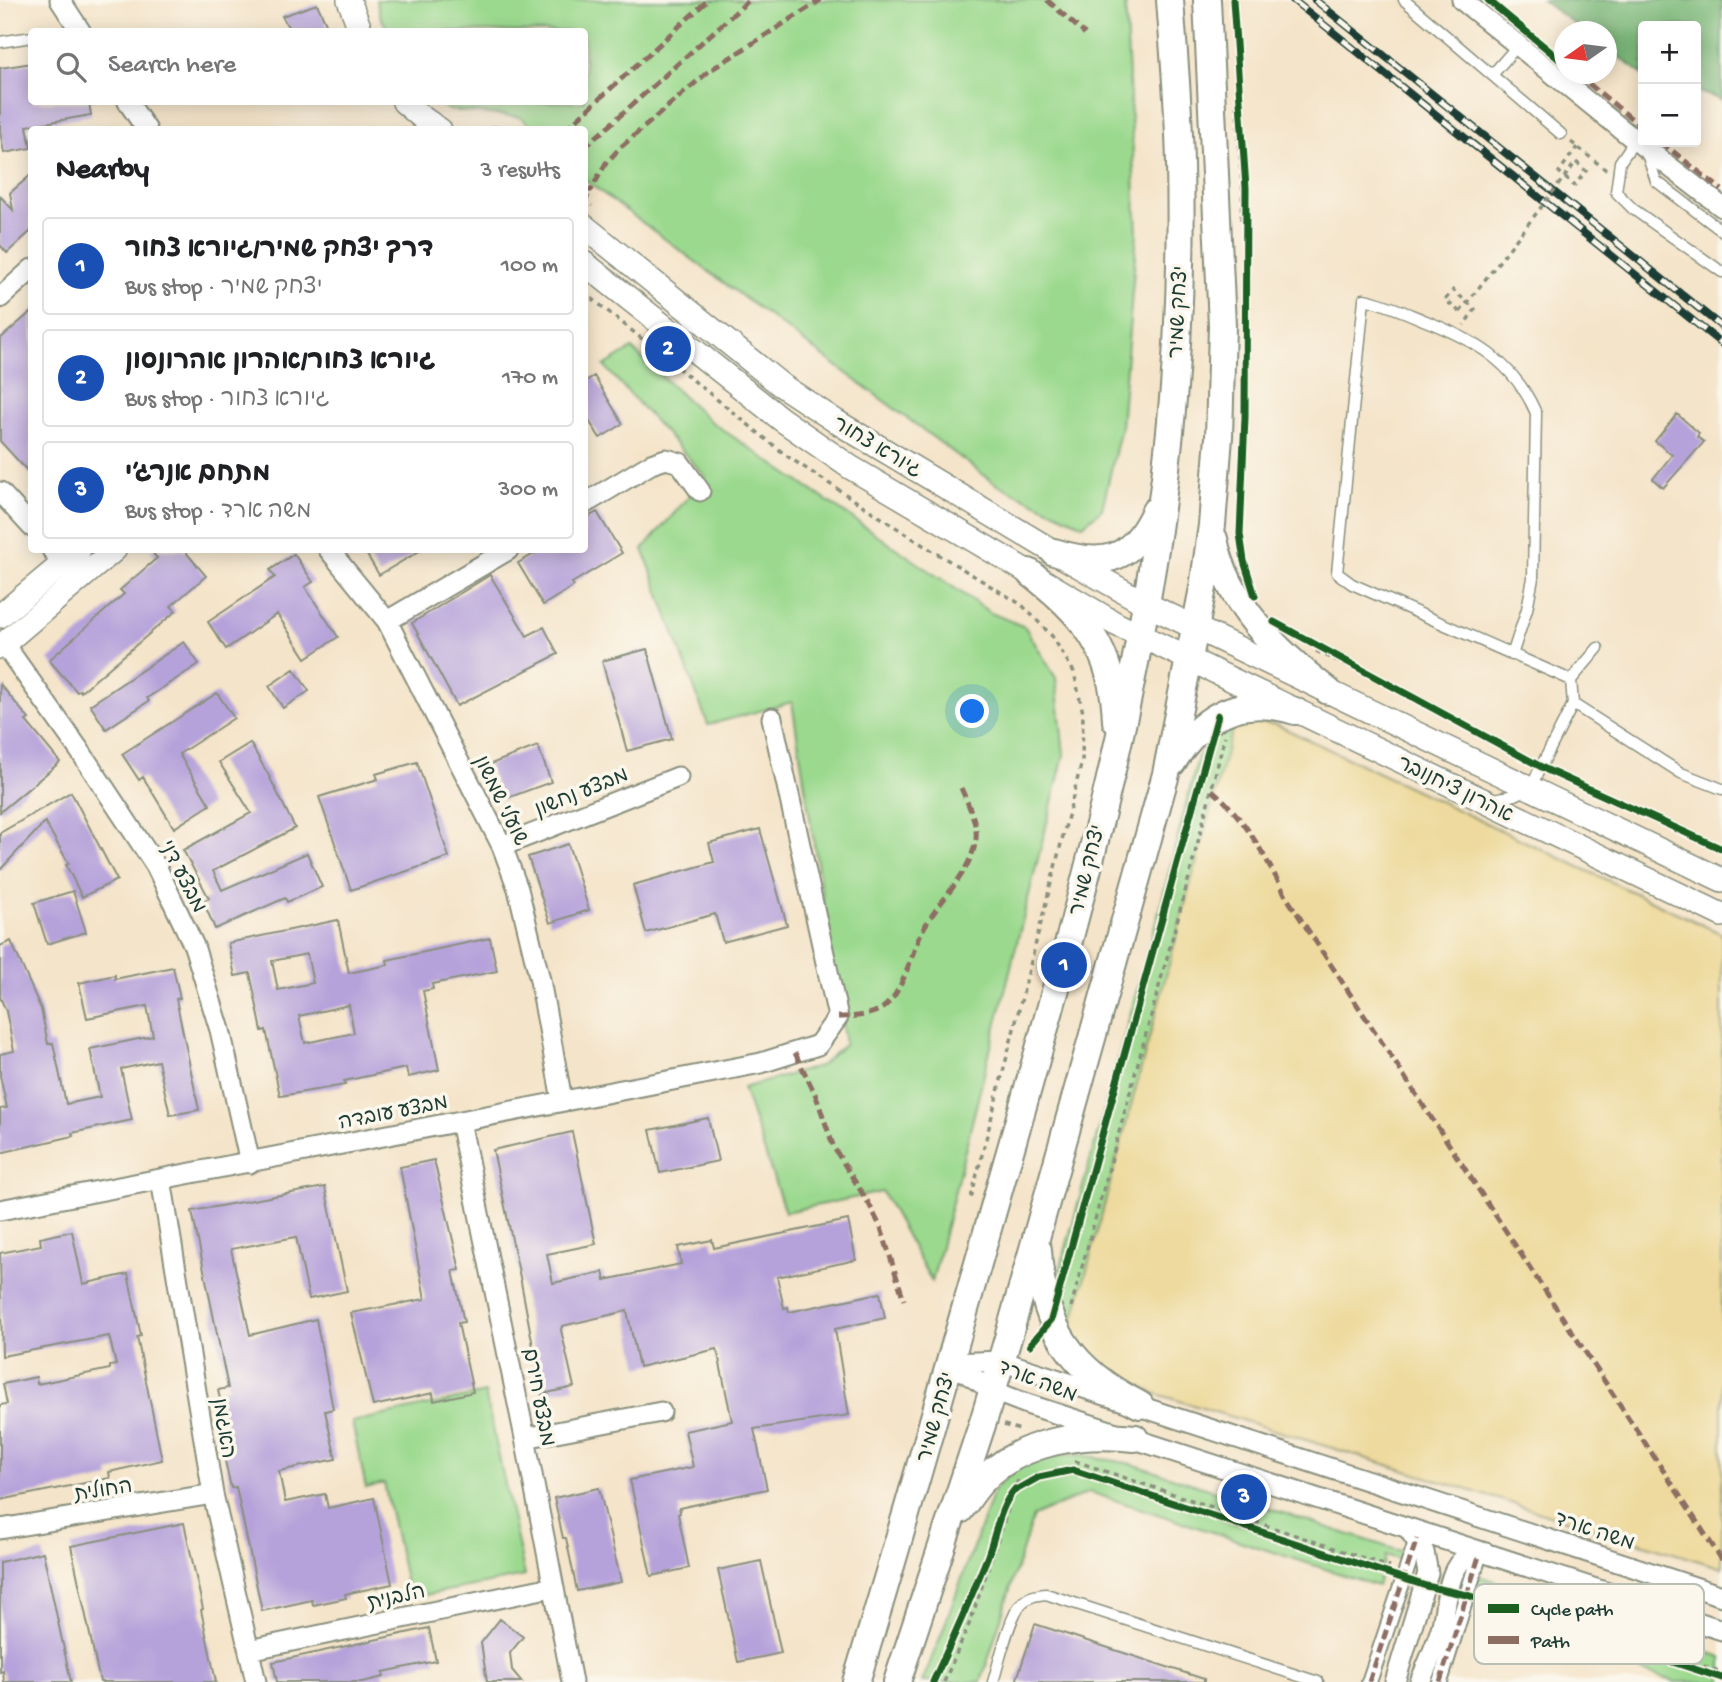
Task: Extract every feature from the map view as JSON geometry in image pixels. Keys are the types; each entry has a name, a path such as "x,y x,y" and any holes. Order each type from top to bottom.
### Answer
{"main road":[{"name":"יצחק שמיר","path":"856,1682 951,1363 1048,1018 1115,756 1148,605 1170,432 1180,270 1180,162 1170,0"},
{"name":"יצחק שמיר","path":"897,1682 993,1391 1166,774 1196,629 1212,524 1221,371 1216,179 1207,0"},
{"path":"1054,552 1096,561 1120,556 1138,541 1147,527 1163,489"},
{"path":"1212,524 1217,551 1226,575 1251,619 1286,657 1328,691"},
{"path":"1029,572 1062,598 1081,618 1105,659 1115,706 1115,756"},
{"path":"1166,774 1183,746 1213,717 1227,711 1260,706 1295,711"},
{"path":"1039,1225 1040,1273 1044,1302 1057,1331 1067,1348 1084,1367 1122,1396 1140,1405"},
{"path":"946,1528 982,1481 1002,1464 1022,1463 1041,1445 1066,1438 1091,1436 1135,1438"}],"street":[{"path":"60,0 73,28"},
{"path":"349,0 359,28"},
{"path":"1462,0 1638,142"},
{"path":"130,105 144,126"},
{"path":"407,105 431,126"},
{"path":"1644,147 1722,207"},
{"name":"גיורא צחור","path":"590,218 780,385 1054,552 1196,629"},
{"name":"גיורא צחור","path":"588,266 790,426 850,467 1141,638 1190,661"},
{"path":"0,298 28,273"},
{"path":"588,502 651,464 666,459 680,463 700,491"},
{"path":"0,492 28,523"},
{"path":"2,646 110,553"},
{"name":"שועלי שמשון","path":"331,553 387,621 502,846 522,902 540,980 562,1100"},
{"path":"387,621 503,553"},
{"path":"0,616 65,554 79,580"},
{"name":"אהרון צ'חנובר","path":"1196,629 1722,880"},
{"name":"מבצע דני","path":"2,646 80,751 156,866 194,946 220,1030 250,1163"},
{"name":"אהרון צ'חנובר","path":"1190,661 1722,915"},
{"name":"מבצע עובדה","path":"0,1210 761,1063 818,1045 838,1017 772,718"},
{"name":"מבצע נחשון","path":"502,846 678,777"},
{"name":"מבצע חירם","path":"460,1121 572,1682"},
{"name":"האגמן","path":"161,1179 213,1494 256,1682"},
{"name":"משה ארד","path":"951,1363 1001,1361 1685,1584"},
{"name":"משה ארד","path":"951,1363 993,1391 1027,1404 1413,1533 1580,1584"},
{"path":"525,1438 661,1412"},
{"name":"החולית","path":"0,1529 213,1494"},
{"path":"1369,1682 1405,1575 1413,1533"},
{"path":"1395,1682 1428,1573 1424,1552 1413,1533"},
{"path":"1420,1682 1442,1625 1454,1568 1468,1555 1484,1553 1468,1592 1440,1682"},
{"name":"הלבנית","path":"249,1650 552,1587"},
{"name":"משה ארד","path":"1704,1590 1722,1596"},
{"name":"משה ארד","path":"1704,1624 1722,1630"}],"lane":[{"path":"1404,0 1561,134"},
{"path":"0,42 28,38"},
{"path":"1492,75 1518,45"},
{"path":"1638,146 1620,162 1616,192 1633,209 1722,272"},
{"path":"1641,147 1656,181 1722,231"},
{"path":"1512,655 1527,609 1533,578 1536,413 1527,392 1483,347 1458,334 1381,303 1364,299 1337,573 1352,584 1512,655 1571,680"},
{"path":"1483,800 1499,799 1530,788 1573,704 1571,680 1598,648"},
{"path":"1573,704 1681,773 1722,789"},
{"path":"993,1682 1012,1622 1021,1603 1036,1595 1046,1594 1318,1682"}],"path":[{"path":"1240,94 1246,229"},
{"path":"1561,134 1618,180"},
{"path":"1458,334 1475,309 1453,290 1445,300 1460,312 1576,162 1586,171 1574,186 1559,172 1577,147"},
{"path":"588,196 591,191"},
{"path":"1309,644 1422,701 1503,748"},
{"path":"967,1214 1082,761 1083,713 1074,672"},
{"path":"1057,1331 1067,1320 1180,908 1218,765 1226,730 1227,711"},
{"path":"944,1682 970,1622 1017,1489 1022,1463 1020,1437 1027,1404"},
{"path":"1071,1460 1405,1575"},
{"path":"1099,1479 1405,1575"},
{"path":"953,1637 994,1538 1006,1499 1017,1489"},
{"path":"1468,1592 1474,1594"},
{"path":"1468,1592 1474,1594"},
{"path":"1681,1664 1722,1678"},
{"path":"1697,1664 1722,1672"}],"green space":[{"path":"376,0 1125,0 1137,233 1121,427 1102,509 1083,525 996,484 588,182 588,126 531,126 521,117 448,110 442,105 588,105 588,28 387,28"},
{"path":"1542,0 1722,0 1722,100 1701,93 1701,21 1638,21 1638,71 1617,56 1617,21 1570,21"},
{"path":"632,349 710,421 991,613 1025,627 1056,678 1064,755 932,1282 882,1192 785,1212 743,1088 820,1066 845,1044 792,702 708,725 643,549 706,477 604,366"},
{"path":"1235,719 1070,1333 1057,1292 1057,1281 1164,892 1198,757 1214,733"},
{"path":"485,1393 525,1576 409,1598 384,1483 366,1488 352,1422"},
{"path":"1082,1455 1132,1464 1403,1552 1400,1560 1386,1555 1377,1586 1090,1492 1033,1516 981,1682 922,1682 994,1490 1017,1467 1051,1456"},
{"path":"1476,1575 1503,1584 1475,1584"},
{"path":"1704,1651 1722,1657 1722,1682 1675,1682 1621,1664 1704,1664"}],"sand":[{"path":"1235,719 1277,725 1722,934 1722,1568 1157,1394 1109,1370 1070,1333"}],"building":[{"path":"317,4 328,28 289,28 282,16"},
{"path":"28,64 28,105 89,105 91,115 27,126 28,149 4,153 0,131 0,68"},
{"path":"28,177 28,234 7,253 0,245 0,196 13,210 10,193"},
{"path":"28,314 28,472 0,441 0,339"},
{"path":"594,376 623,424 600,438 588,419 588,380"},
{"path":"1677,414 1699,433 1697,437 1704,442 1663,488 1653,479 1672,455 1655,441"},
{"path":"597,512 622,553 572,583 574,586 543,605 518,563 536,553 588,553 588,517"},
{"path":"153,553 187,553 206,576 171,606 176,611 81,692 77,692 49,660 124,594 120,590 157,558"},
{"path":"366,553 416,553 379,575"},
{"path":"294,554 313,582 305,587 338,637 306,658 277,614 226,649 208,622 275,577 270,570"},
{"path":"490,575 527,636 544,627 558,654 457,706 412,623"},
{"path":"184,642 199,664 106,729 90,705"},
{"path":"647,649 672,739 627,751 602,661"},
{"path":"294,669 309,691 283,708 269,686"},
{"path":"0,684 60,762 0,812"},
{"path":"217,693 234,718 179,754 210,805 174,828 143,777 139,780 122,754"},
{"path":"250,743 295,828 213,871 222,890 307,853 322,887 287,902 285,898 215,929 203,901 209,898 183,850 251,813 219,762"},
{"path":"538,746 551,782 502,800 488,765"},
{"path":"417,762 449,857 351,890 319,797 378,779 376,774"},
{"path":"71,792 117,880 82,897 66,865 69,864 45,822 0,870 0,833"},
{"path":"760,829 787,925 723,942 715,914 646,933 633,885 714,862 709,843"},
{"path":"568,844 589,910 550,923 528,857"},
{"path":"73,891 86,932 47,944 34,903"},
{"path":"338,920 349,973 388,965 387,960 490,938 497,971 432,984 433,989 423,991 439,1070 408,1077 406,1068 344,1081 345,1085 280,1096 250,973 235,976 228,943","holes":["307,954 313,983 278,990 272,961","349,1005 354,1033 305,1043 299,1016"]},
{"path":"11,941 41,1009 48,1044 53,1043 66,1104 100,1097 90,1049 153,1036 147,1006 87,1018 79,983 173,967 180,998 176,999 199,1110 170,1115 158,1061 121,1069 132,1120 0,1153 0,1109 7,1108 0,1076 0,1054 14,1051 6,1011 0,997 0,946"},
{"path":"708,1118 718,1161 660,1173 650,1130"},
{"path":"572,1132 596,1244 547,1254 553,1283 603,1272 605,1280 681,1264 678,1247 712,1240 714,1248 848,1220 856,1260 777,1277 784,1308 788,1307 789,1312 880,1293 885,1318 835,1329 849,1415 754,1429 767,1489 679,1508 689,1568 651,1576 630,1480 693,1467 685,1431 732,1421 717,1349 639,1367 627,1311 562,1326 574,1387 542,1394 493,1150"},
{"path":"434,1160 460,1270 453,1271 464,1322 458,1323 473,1392 434,1401 433,1393 373,1406 351,1313 425,1299 400,1167"},
{"path":"325,1187 347,1291 309,1299 296,1237 231,1249 250,1335 316,1319 333,1409 325,1411 336,1459 279,1471 285,1502 325,1494 328,1508 374,1498 392,1584 345,1594 346,1598 313,1605 312,1600 262,1611 236,1487 231,1488 222,1447 230,1446 218,1390 228,1388 192,1211"},
{"path":"72,1231 83,1284 128,1274 141,1336 137,1337 162,1460 109,1472 110,1478 0,1500 0,1405 7,1404 3,1384 36,1377 37,1384 110,1369 110,1366 116,1365 109,1336 2,1356 0,1253 41,1245 40,1238"},
{"path":"599,1488 621,1582 577,1591 554,1498"},
{"path":"184,1523 216,1682 100,1682 71,1546"},
{"path":"43,1552 71,1682 4,1682 3,1671 0,1672 0,1562"},
{"path":"761,1561 781,1653 738,1662 718,1570"},
{"path":"500,1619 523,1637 510,1653 512,1670 522,1682 487,1682 481,1643"},
{"path":"1035,1624 1204,1679 1204,1682 1016,1682"},
{"path":"429,1628 436,1661 383,1672 384,1677 362,1682 277,1682 273,1662"}],"railway":[{"path":"1293,0 1722,344"},
{"path":"1315,0 1722,327"}],"marked path":[{"path":"569,126 708,0"},
{"path":"588,144 749,0"},
{"path":"588,190 591,190 606,163 621,147 709,71 821,0"},
{"path":"1047,0 1085,34"},
{"path":"1589,84 1638,124"},
{"path":"1667,147 1722,190"},
{"path":"838,1017 874,1012 892,999 903,980 925,926 966,866 975,844 976,830 961,788"},
{"path":"1212,790 1236,814 1255,840 1287,898 1722,1560"},
{"path":"795,1053 816,1096 834,1148 881,1228 904,1300"},
{"path":"1369,1682 1417,1539"},
{"path":"1440,1682 1480,1553"}],"cycle path":[{"path":"1233,0 1246,188 1245,417 1240,534 1244,561 1255,596"},
{"path":"1488,0 1554,55"},
{"path":"1274,622 1547,770 1722,849"},
{"path":"1030,1345 1051,1320 1218,715"},
{"path":"1014,1491 1039,1477 1073,1470 1426,1586 1474,1597"},
{"path":"933,1682 987,1558 1001,1513 1015,1489"},
{"path":"1679,1664 1722,1678"}],"place":[{"name":"גיורא צחור/אהרון אהרונסון","path":"668,349"},
{"name":"דרך יצחק שמיר/גיורא צחור","path":"1064,965"},
{"name":"מתחם אנרג׳י","path":"1244,1497"}]}
